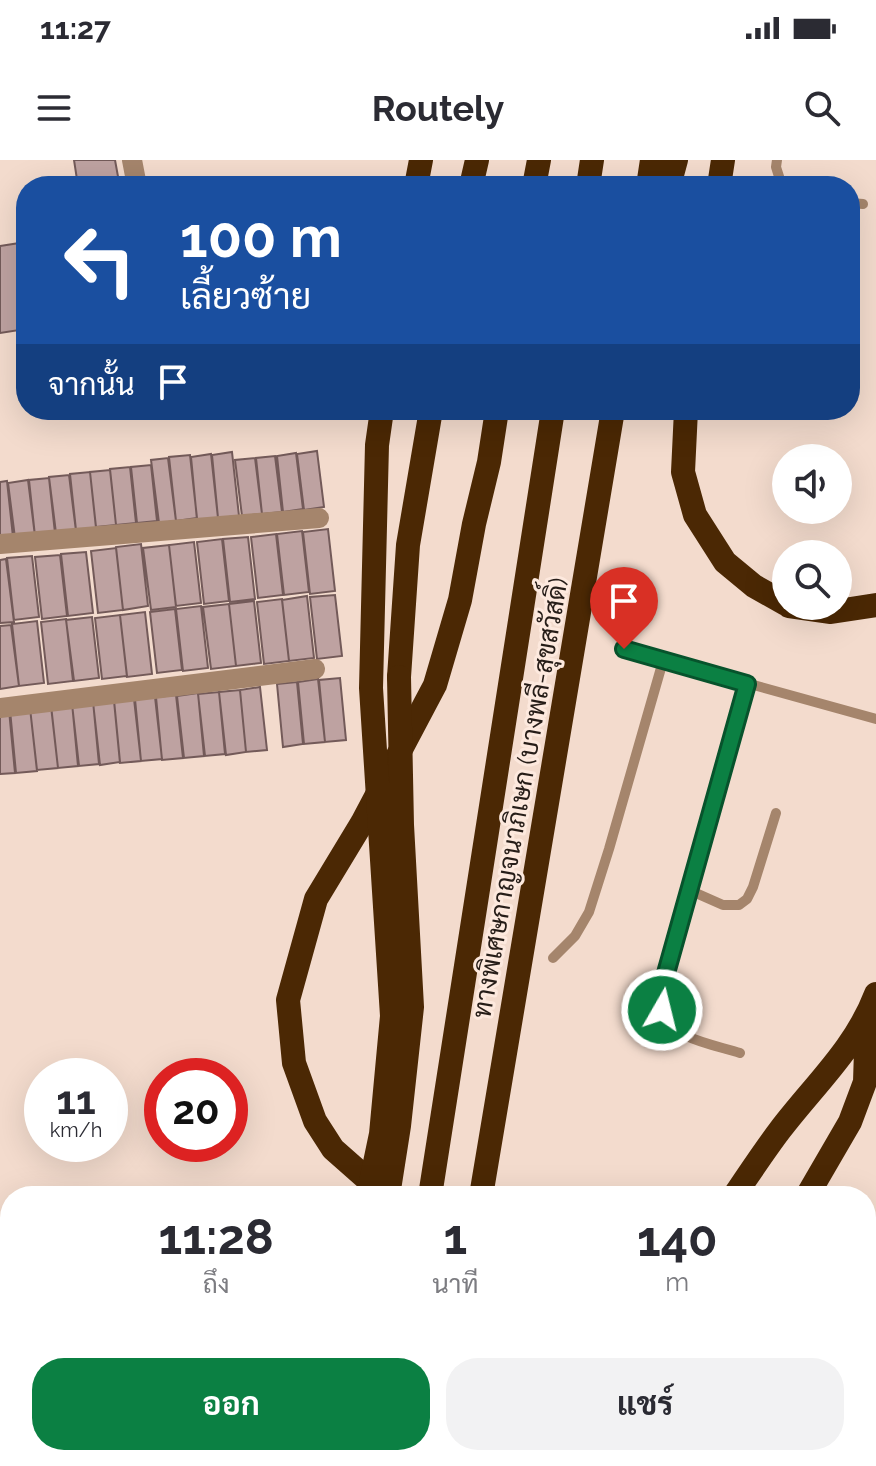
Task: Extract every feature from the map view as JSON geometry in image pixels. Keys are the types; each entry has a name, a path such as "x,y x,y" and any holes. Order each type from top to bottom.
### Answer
{"highway":[{"path":"370,1186 381,1134 392,1016 371,688 377,445 381,420"},
{"path":"389,1186 399,1126 412,1007 402,825 399,677 408,545 429,420"},
{"path":"376,1186 333,1149 315,1121 294,1063 288,1000 316,899 362,823 435,685 460,600 495,420"},
{"name":"ทางพิเศษกาญจนาภิเษก (บางพลี-สุขสวัสดิ์)","path":"432,1186 551,420"},
{"name":"ทางพิเศษกาญจนาภิเษก (บางพลี-สุขสวัสดิ์)","path":"483,1186 611,420"},
{"path":"686,420 683,472 695,515 725,562 754,586 772,596"},
{"path":"852,609 876,605"},
{"path":"741,1186 780,1130 842,1056 872,1005"},
{"path":"814,1186 850,1122 865,1082 872,1005"}],"street":[{"path":"0,544 319,518"},
{"path":"0,708 315,669"}],"lane":[{"path":"624,649 876,719"},
{"path":"553,958 575,936 589,912 663,661"},
{"path":"740,1053 678,1033 667,1023 662,1010 661,991 747,684"},
{"path":"689,890 723,905 739,905 747,899 776,813"}],"building":[{"path":"74,160 115,160 118,176 76,176"},
{"path":"16,244 16,331 0,333 0,246"},
{"path":"317,451 324,507 304,510 297,454"},
{"path":"232,452 239,516 218,518 212,455"},
{"path":"296,453 303,509 283,512 277,456"},
{"path":"211,454 218,518 197,520 191,457"},
{"path":"190,455 197,518 176,521 169,457"},
{"path":"275,456 282,512 262,514 256,458"},
{"path":"168,458 176,521 159,523 151,460"},
{"path":"255,458 262,514 242,516 235,460"},
{"path":"151,465 157,521 137,523 131,467"},
{"path":"130,467 136,523 116,525 110,469"},
{"path":"110,470 116,525 96,527 90,472"},
{"path":"90,472 96,528 76,530 70,474"},
{"path":"69,475 76,531 56,533 49,477"},
{"path":"49,478 55,533 35,536 29,480"},
{"path":"28,480 35,536 15,538 8,483"},
{"path":"7,481 13,537 0,539 0,482"},
{"path":"328,529 335,591 310,594 303,532"},
{"path":"302,531 309,592 284,595 277,534"},
{"path":"276,534 283,595 258,598 251,537"},
{"path":"248,537 255,599 230,602 223,539"},
{"path":"222,539 229,601 204,604 197,542"},
{"path":"194,542 201,603 176,606 169,545"},
{"path":"141,544 148,606 123,610 116,547"},
{"path":"169,545 176,607 151,610 143,548"},
{"path":"116,548 123,610 98,613 91,551"},
{"path":"86,552 93,613 68,616 61,554"},
{"path":"60,555 67,616 42,619 35,557"},
{"path":"32,556 39,617 14,620 7,558"},
{"path":"6,559 14,622 0,623 0,560"},
{"path":"335,595 342,656 317,659 310,597"},
{"path":"307,596 314,658 289,661 282,600"},
{"path":"282,599 289,661 264,664 257,602"},
{"path":"254,601 261,663 236,666 229,604"},
{"path":"229,604 236,666 211,669 203,607"},
{"path":"201,606 208,668 183,671 176,609"},
{"path":"175,609 182,670 157,673 150,612"},
{"path":"145,612 152,674 127,677 120,615"},
{"path":"120,615 127,676 102,679 95,618"},
{"path":"92,617 99,678 74,681 66,620"},
{"path":"66,619 73,681 48,684 41,622"},
{"path":"37,621 44,683 19,686 12,624"},
{"path":"11,625 19,686 0,689 0,626"},
{"path":"340,678 346,740 325,742 319,680"},
{"path":"318,679 325,742 304,744 298,682"},
{"path":"297,682 303,744 283,747 277,684"},
{"path":"260,687 267,750 246,752 240,690"},
{"path":"240,690 246,752 226,755 219,692"},
{"path":"219,692 225,754 205,756 198,694"},
{"path":"198,693 204,756 184,758 177,696"},
{"path":"176,695 183,758 162,760 156,697"},
{"path":"155,697 162,759 141,761 135,699"},
{"path":"134,699 141,761 120,763 114,701"},
{"path":"114,700 120,762 100,765 93,702"},
{"path":"93,701 99,764 79,766 72,704"},
{"path":"72,703 78,766 58,768 51,706"},
{"path":"51,705 58,768 37,770 30,708"},
{"path":"30,708 37,771 16,773 10,710"},
{"path":"9,710 15,773 0,774 0,711"}],"route":[{"path":"624,649 747,684 661,991 662,1010"}]}
